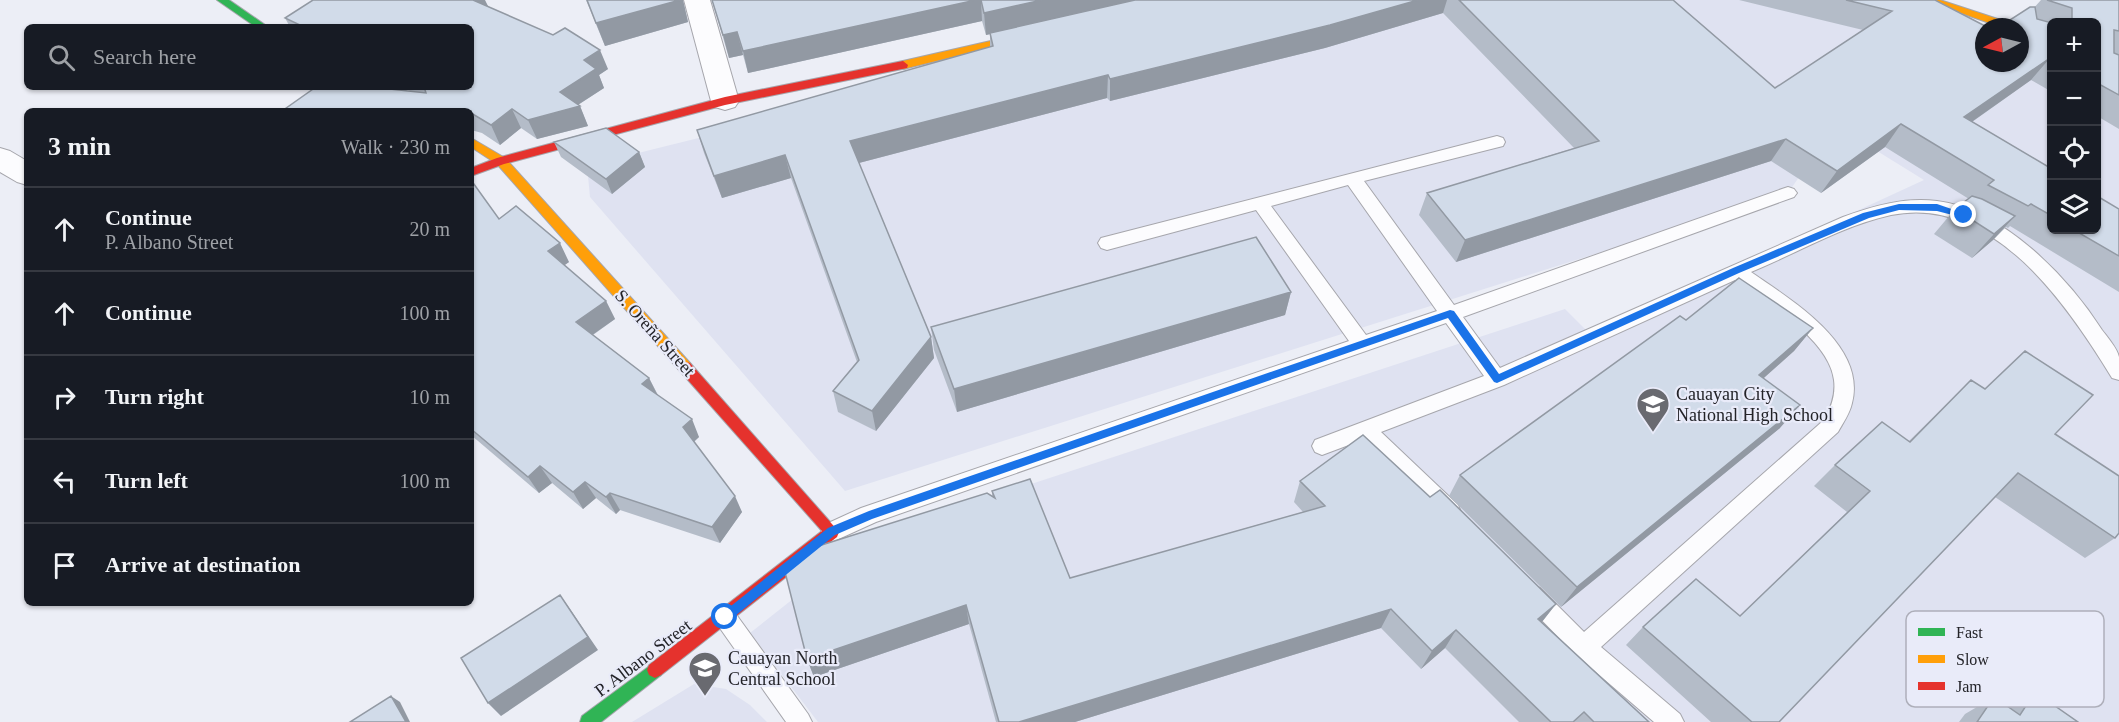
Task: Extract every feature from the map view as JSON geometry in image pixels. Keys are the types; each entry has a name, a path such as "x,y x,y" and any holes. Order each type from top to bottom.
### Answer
{"street":[{"path":"222,0 258,24"},
{"path":"697,0 725,101"},
{"path":"1929,0 1984,18"},
{"path":"474,171 501,161 725,101 874,72 1047,31"},
{"path":"381,90 414,108"},
{"name":"S. Oreña Street","path":"474,144 501,161 832,532"},
{"path":"0,158 24,173"},
{"name":"P. Albano Street","path":"588,722 832,532"}],"lane":[{"path":"1107,243 1497,142"},
{"path":"1352,178 1497,379"},
{"path":"832,532 869,515 1362,345 1788,193"},
{"path":"1260,203 1362,345"},
{"path":"1322,446 1364,429 1437,405 1736,271 1867,215 1899,207 1937,207 1964,215 2010,240 2046,270 2076,304 2119,372"},
{"path":"1584,647 1831,426 1844,400 1844,372 1834,350 1816,331 1736,271"},
{"path":"1364,429 1465,527"},
{"path":"1521,584 1584,647 1672,722"},
{"path":"725,617 800,722"}],"shaded area":[{"path":"1254,0 1908,0 1975,24 1975,72 2029,72 2029,57 2047,46 2047,234 2101,234 2101,69 2119,78 2119,722 818,722 750,633 846,557 885,532 1565,309 1590,334 1924,180 1835,125 1788,193 845,491 590,197 588,176 606,161"},
{"name":"Cauayan North Central School","path":"694,684 726,689 750,705 767,722 632,722"}],"building":[{"path":"313,0 473,0 553,35 565,28 600,50 584,60 596,69 560,92 580,106 528,120 512,109 491,125 474,115 474,108 286,108 312,90 398,90 426,93 425,90 474,90 474,24 298,24 285,18"},
{"path":"587,0 680,0 596,23"},
{"path":"712,0 976,0 743,51 737,32 723,35"},
{"path":"981,0 1042,0 984,13"},
{"path":"1135,0 1418,0 1330,25 1110,79 1108,75 850,141 931,337 872,411 833,391 859,360 785,155 714,176 697,130 993,46 990,33"},
{"path":"1459,0 1673,0 1775,88 1892,11 1846,0 1935,0 1975,21 1975,72 2029,72 2029,18 2013,18 2030,7 2035,7 2037,19 2047,22 2047,60 1964,117 2047,166 2047,213 1988,185 1994,180 1901,124 1837,171 1786,139 1465,240 1427,193 1599,141"},
{"path":"2047,0 2119,0 2119,31 2114,30 2114,53 2119,55 2119,95 2101,85 2101,18 2072,18 2072,8"},
{"path":"606,128 639,152 606,179 554,142"},
{"path":"474,184 499,219 516,206 560,243 548,251 606,301 576,322 649,378 642,384 692,419 683,427 735,496 712,527 610,493 606,497 585,482 573,492 540,466 528,477 474,432"},
{"path":"1972,196 2015,216 1994,234 1955,209"},
{"path":"2101,198 2119,209 2119,256 2081,234 2101,234"},
{"path":"1256,237 1291,292 954,389 931,327"},
{"path":"1739,278 1813,328 1759,375 1800,405 1577,587 1460,475 1680,316 1686,320"},
{"path":"2025,351 2093,395 2055,434 2119,476 2119,533 2115,538 2018,473 1779,722 1752,722 1643,627 1696,579 1740,616 1870,491 1835,465 1882,422 1910,442 1971,380 1985,389"},
{"path":"1363,435 1430,497 1440,490 1556,604 1538,619 1649,722 1594,722 1584,712 1573,722 1551,722 1456,630 1432,651 1391,609 1019,722 999,722 966,605 807,659 784,568 809,549 987,493 995,498 992,491 1030,479 1070,578 1325,506 1300,481"},
{"path":"560,595 588,637 488,703 461,658"},
{"path":"391,696 406,722 350,722"},
{"path":"1987,707 2008,707 2020,715 2025,707 2056,707 2078,722 1977,722"}],"traffic: fast":[{"path":"222,0 258,24"},
{"path":"588,722 655,670"}],"traffic: slow":[{"path":"1929,0 1984,18"},
{"path":"903,65 1035,34"},
{"path":"474,144 501,161 685,367"}],"traffic: jam":[{"path":"474,171 501,161 725,101 903,65"},
{"path":"655,670 832,532 685,367"}],"place":[{"name":"Cauayan City National High School","path":"1653,433"},
{"name":"Cauayan North Central School","path":"705,697"}],"route":[{"path":"725,617 832,532 869,515 1450,314 1497,379 1736,271 1867,215 1899,207 1937,207 1964,215"}]}
